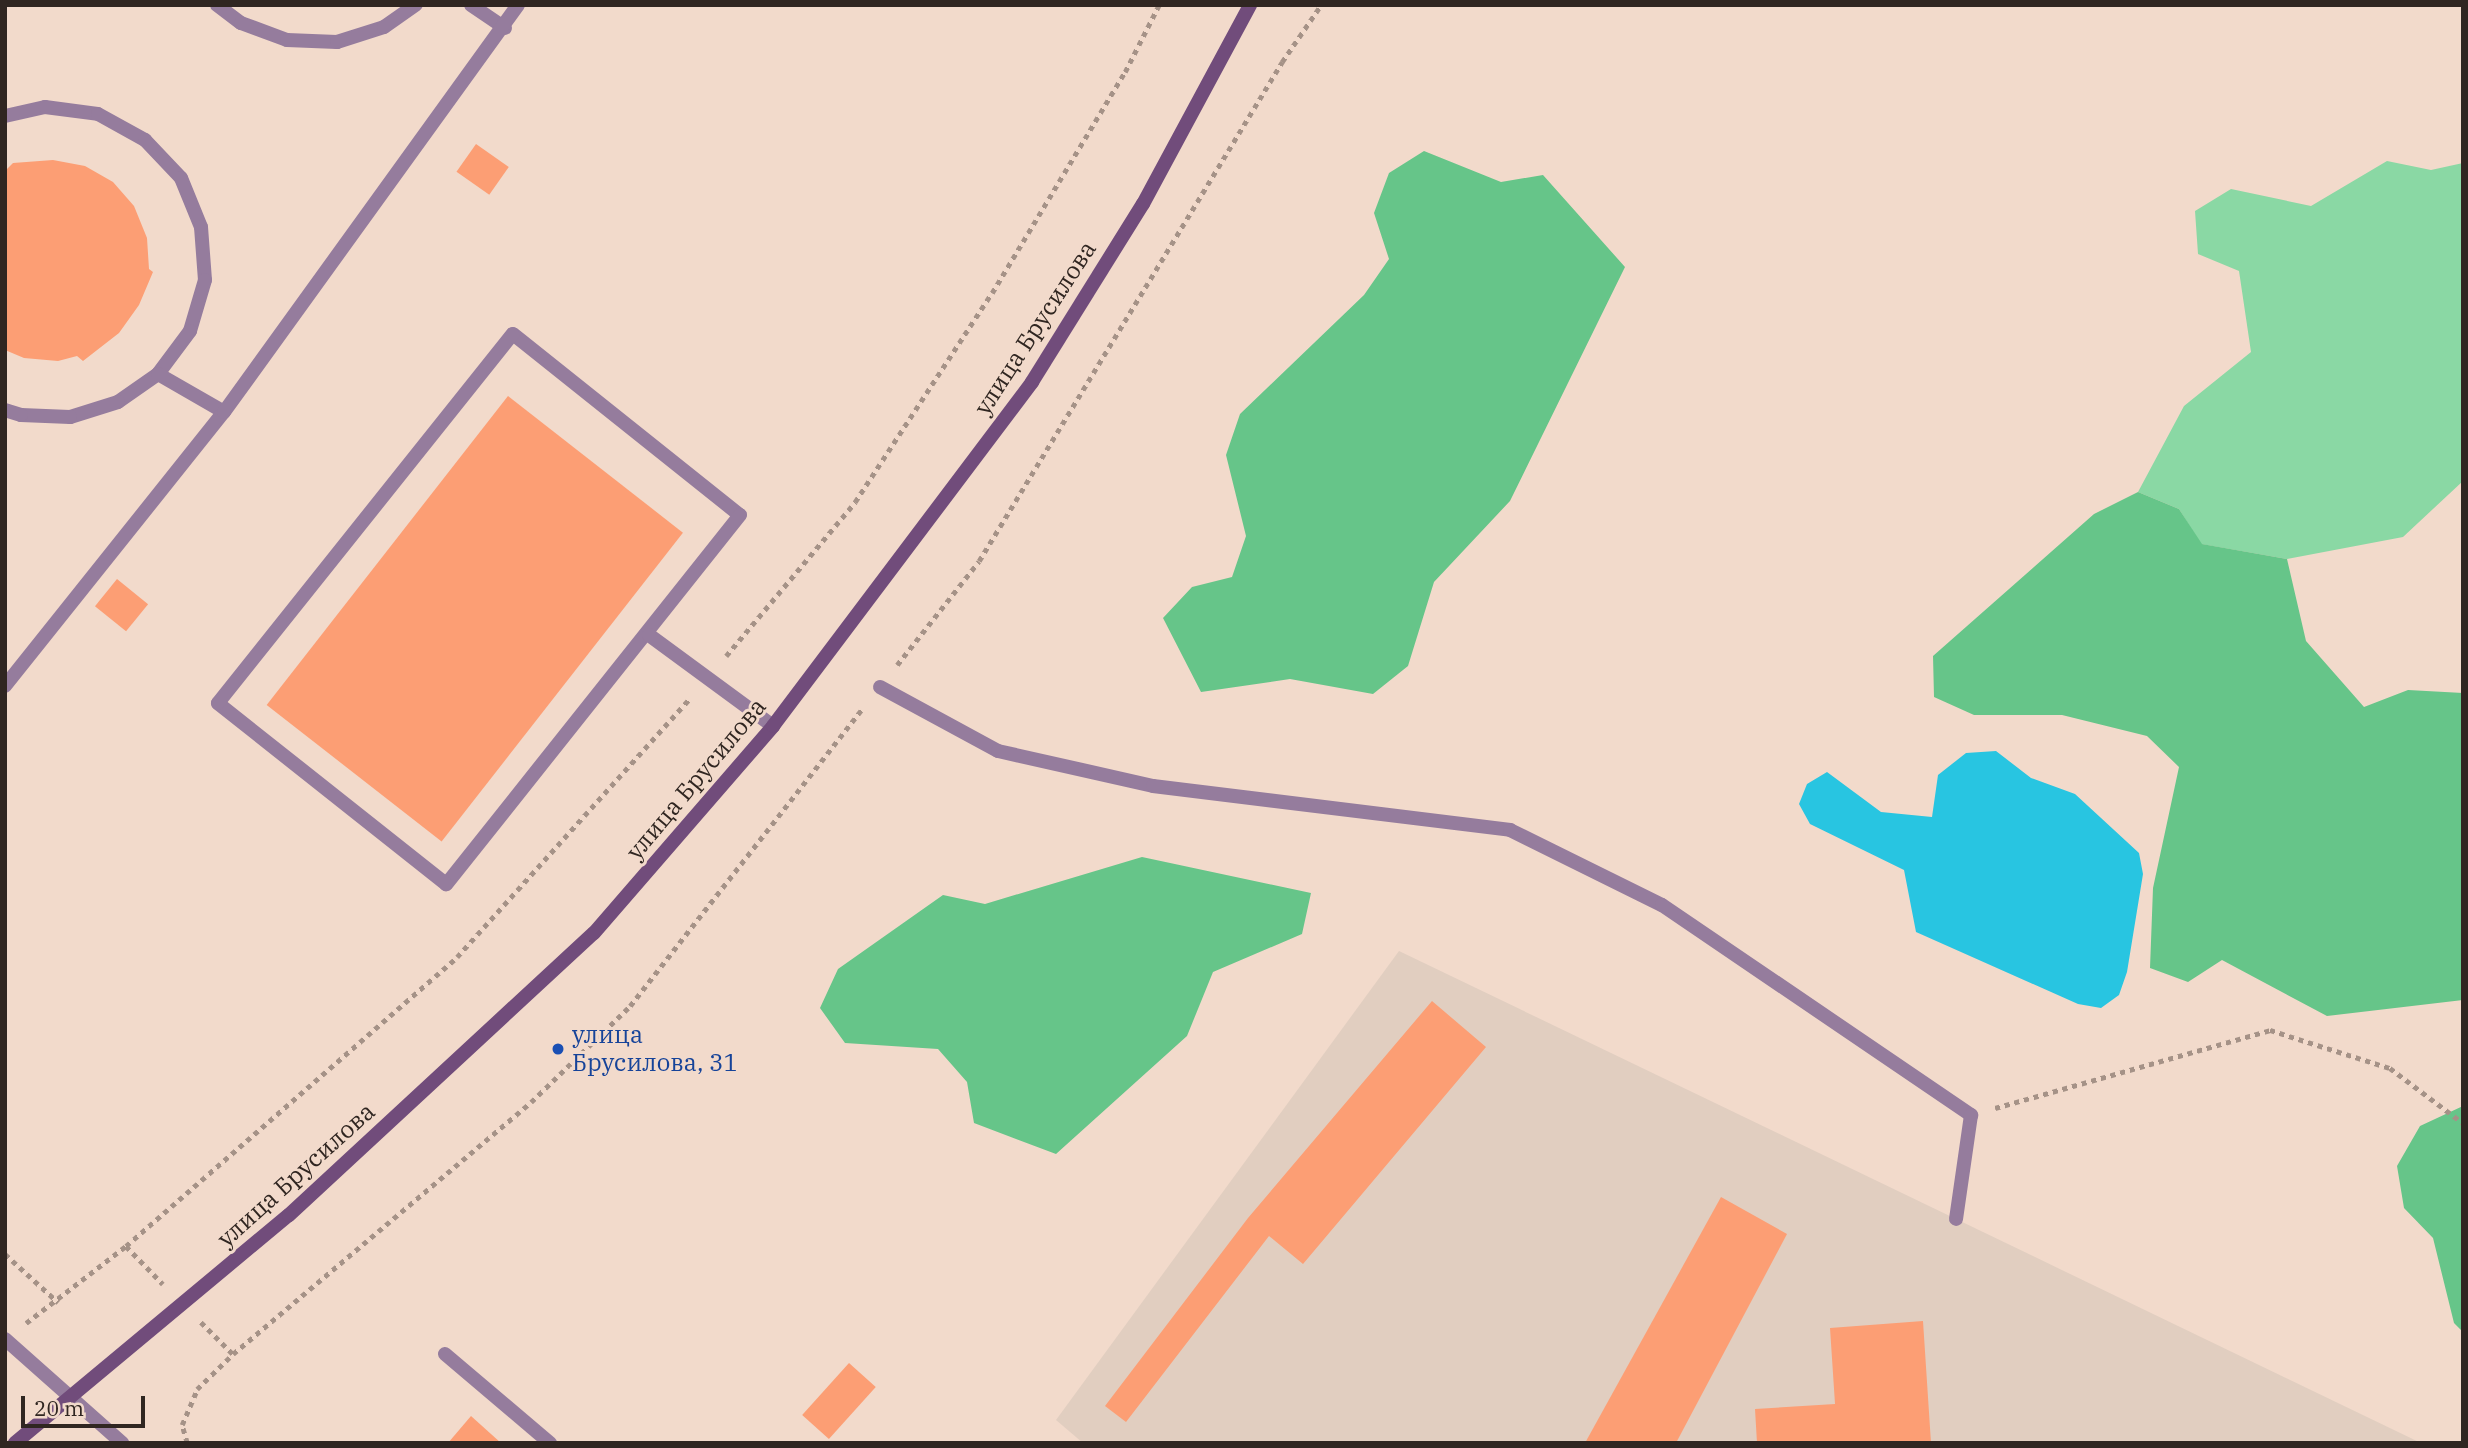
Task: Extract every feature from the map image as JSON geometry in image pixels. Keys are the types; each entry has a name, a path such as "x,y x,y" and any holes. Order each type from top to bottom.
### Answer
{"street":[{"path":"217,5 241,23 287,40 337,42 384,27 416,5"},
{"path":"471,5 505,28"},
{"path":"7,680 224,412 505,28 518,5"},
{"name":"улица Брусилова","path":"15,1443 289,1215 594,933 773,726 1032,382 1143,204 1250,5"},
{"path":"5,116 45,107 98,114 145,139 181,178 201,227 205,280 190,331 158,374 118,402 70,416 21,415 5,410"},
{"path":"513,334 740,515 649,635 446,884 218,703 513,334"},
{"path":"158,374 224,412"},
{"path":"649,635 773,726"},
{"path":"880,687 998,751 1153,786 1510,830 1662,905 1971,1115 1956,1219"},
{"path":"10,1335 122,1443"},
{"path":"444,1354 550,1443"}],"path":[{"path":"10,1335 58,1302 457,957 707,679 855,502 992,293 1125,72 1159,5"},
{"path":"1971,1115 2270,1030 2390,1068 2463,1123"},
{"path":"5,1254 58,1302"}],"shaded area":[{"path":"1399,951 2421,1443 1083,1443 1056,1420"}],"green space":[{"path":"1424,151 1501,182 1543,175 1625,267 1510,501 1434,582 1408,666 1373,694 1290,679 1201,692 1163,618 1192,587 1232,577 1246,536 1226,455 1240,414 1364,295 1389,259 1374,213 1389,173"},
{"path":"2387,161 2431,170 2463,163 2463,481 2403,537 2287,559 2201,544 2179,509 2138,492 2184,406 2251,352 2239,271 2198,254 2195,211 2231,189 2311,206"},
{"path":"2138,492 2179,509 2202,544 2287,559 2306,641 2364,707 2408,690 2463,693 2463,1000 2327,1016 2222,960 2188,982 2150,968 2153,888 2179,767 2147,736 2062,715 1974,715 1934,697 1933,656 2094,514"},
{"path":"1142,857 1311,893 1302,934 1213,972 1187,1036 1056,1154 974,1123 967,1082 938,1049 845,1043 820,1008 838,969 943,895 985,904"},
{"path":"2463,1106 2463,1332 2454,1323 2433,1238 2404,1208 2397,1166 2420,1126"}],"water":[{"path":"1996,751 2031,778 2075,794 2139,853 2143,874 2127,972 2119,995 2101,1008 2078,1004 1916,932 1904,870 1810,824 1799,804 1807,784 1827,772 1881,812 1932,817 1938,775 1966,753"}],"building":[{"path":"476,144 509,167 489,195 456,172"},
{"path":"53,160 85,166 113,182 134,206 147,238 149,269 153,272 139,305 119,333 83,361 77,356 58,361 24,358 5,350 5,171 13,163"},
{"path":"508,396 683,533 442,842 267,705"},
{"path":"117,579 148,604 126,631 95,606"},
{"path":"1432,1001 1486,1047 1303,1264 1269,1236 1126,1422 1105,1406 1248,1218"},
{"path":"1721,1197 1787,1234 1676,1443 1585,1443"},
{"path":"1923,1321 1931,1443 1757,1443 1755,1409 1835,1404 1830,1328"},
{"path":"849,1363 876,1387 829,1439 802,1415"},
{"path":"471,1416 501,1443 448,1443"}],"place":[{"name":"улица Брусилова, 31","path":"558,1049"}]}
